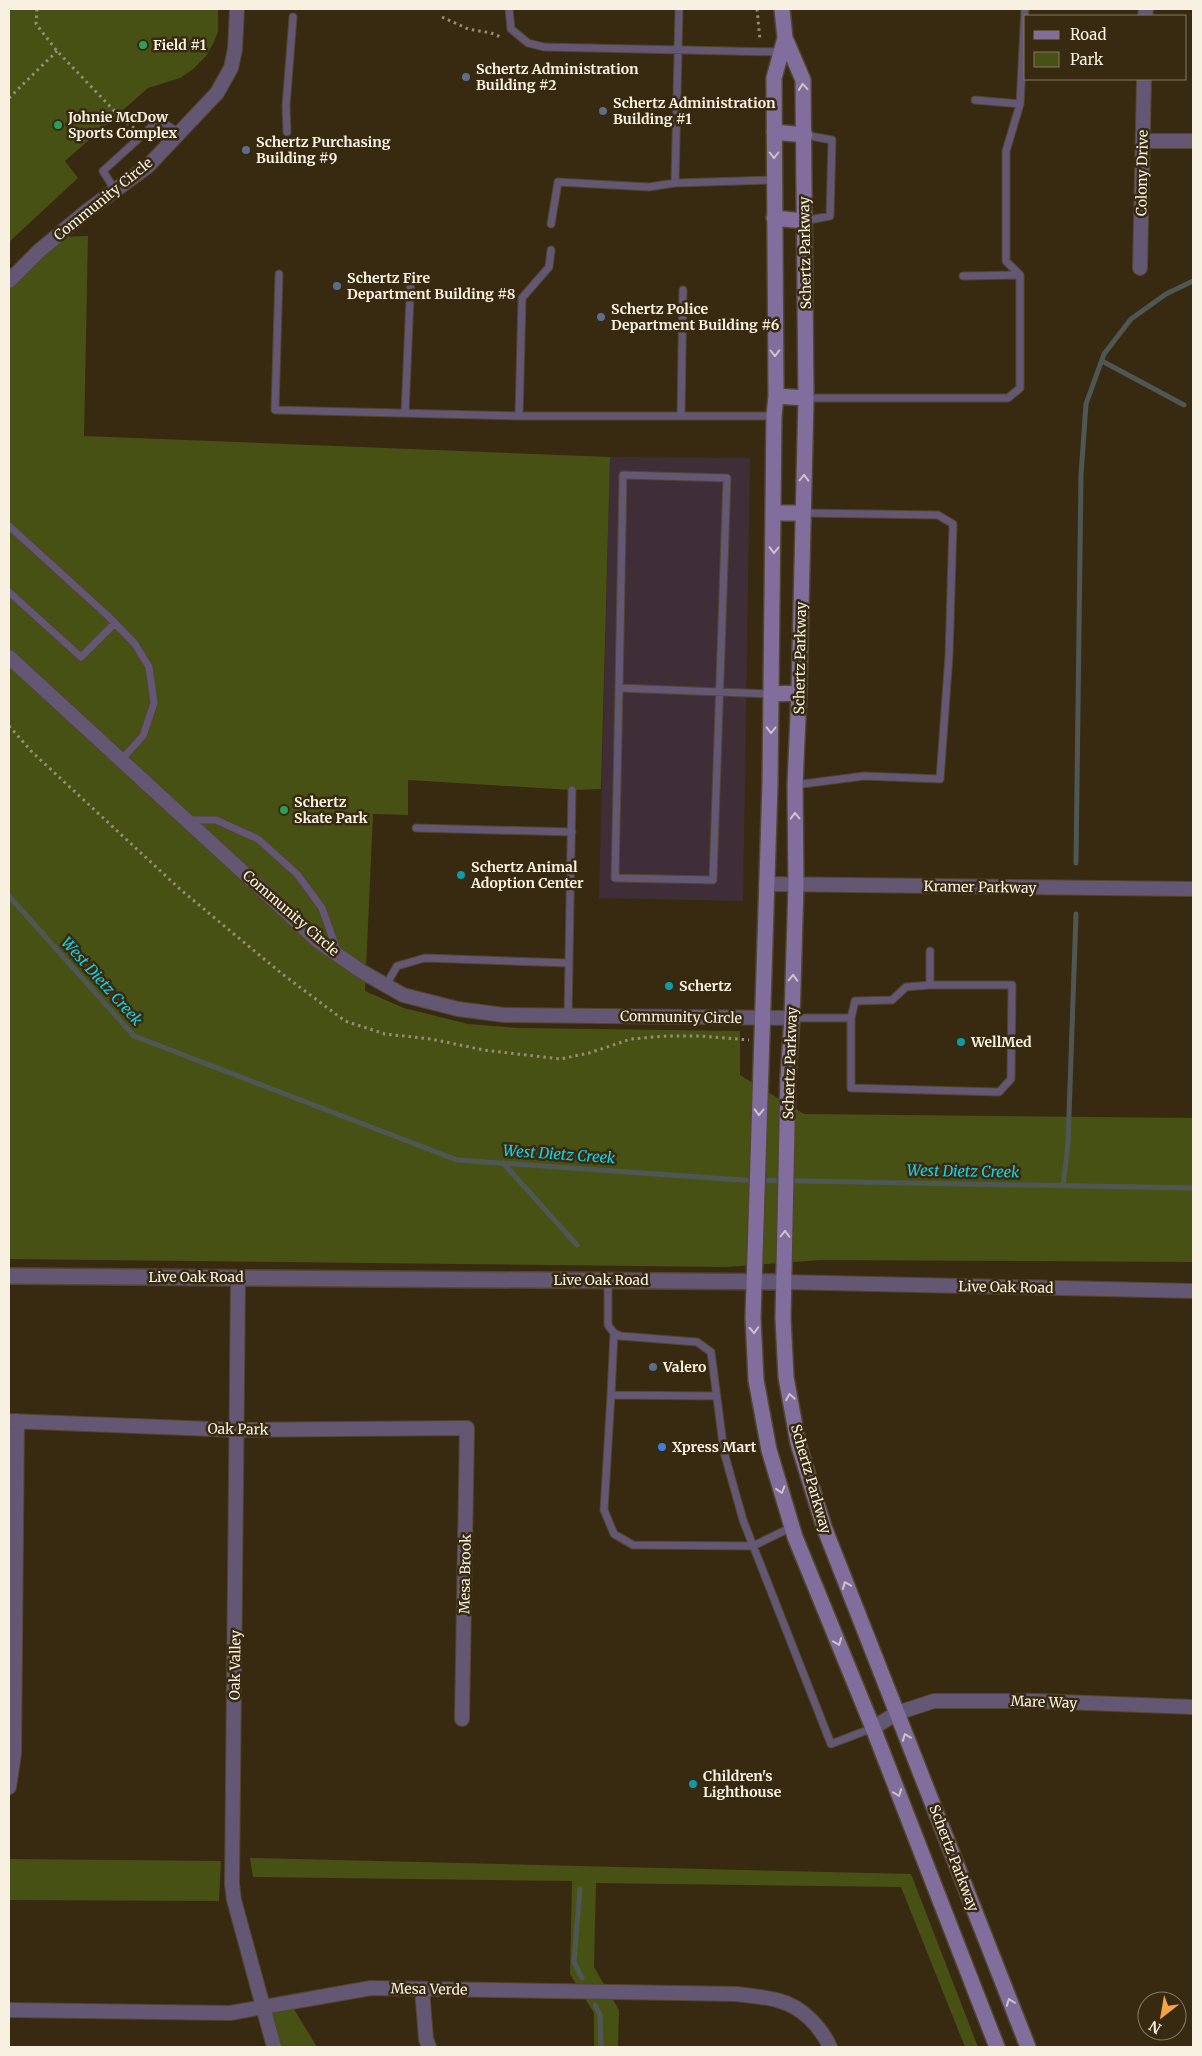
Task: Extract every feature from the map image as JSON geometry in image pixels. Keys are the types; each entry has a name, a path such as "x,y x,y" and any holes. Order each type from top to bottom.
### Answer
{"main road":[{"name":"Schertz Parkway","path":"782,9 783,45 774,78 776,396 774,416 770,784 753,1318 756,1380 769,1450 792,1526 997,2047"},
{"name":"Schertz Parkway","path":"783,45 803,80 806,398 800,693 795,785 796,885 788,1079 783,1318 786,1376 798,1443 824,1527 1028,2047"},
{"path":"774,132 804,135"},
{"path":"774,218 804,221"},
{"path":"776,396 806,398"},
{"path":"774,513 803,513"},
{"path":"771,694 800,693"},
{"path":"770,784 795,785"}],"street":[{"name":"Community Circle","path":"9,281 39,251 148,166 217,93 231,68 235,49 237,9"},
{"name":"Colony Drive","path":"1140,268 1144,80"},
{"path":"1143,141 1193,141"},
{"name":"Community Circle","path":"9,657 319,942 403,994 458,1009 504,1015 792,1018"},
{"name":"Kramer Parkway","path":"766,884 1193,889"},
{"name":"Live Oak Road","path":"9,1276 784,1282 1193,1291"},
{"name":"Oak Valley","path":"238,1278 232,1884 234,1900 274,2047"},
{"path":"9,1788 14,1754 13,1421"},
{"name":"Oak Park","path":"13,1421 237,1430 467,1428"},
{"name":"Mesa Brook","path":"462,1719 467,1428"},
{"name":"Mare Way","path":"873,1728 897,1713 923,1703 946,1700 1193,1707"},
{"name":"Mesa Verde","path":"9,2010 230,2013 372,1988 738,1994 781,2001 806,2014 826,2038 830,2047"},
{"path":"422,1989 426,2039 429,2047"}],"lane":[{"path":"509,9 511,29 528,43 544,47 678,48 783,45"},
{"path":"675,183 679,9"},
{"path":"287,132 286,106 293,17"},
{"path":"806,398 1008,398 1020,388 1020,275 1006,261 1006,151 1020,104 1024,28"},
{"path":"975,100 1020,104"},
{"path":"115,190 102,171 142,135 159,120 179,133"},
{"path":"804,135 832,140 830,216 804,221"},
{"path":"551,224 558,182 649,187 675,183 774,180"},
{"path":"519,416 522,298 549,266 551,250"},
{"path":"279,274 275,410 519,416 774,416"},
{"path":"405,413 411,275"},
{"path":"963,276 1020,275"},
{"path":"682,416 683,290"},
{"path":"623,475 727,478 713,880 615,878 619,688 623,475"},
{"path":"795,785 864,776 940,779 948,655 953,524 938,515 803,513"},
{"path":"9,526 115,623 135,644 149,667 154,703 143,736 121,760"},
{"path":"9,592 81,657 115,623"},
{"path":"619,688 771,694"},
{"path":"568,1016 572,790"},
{"path":"186,820 216,820 258,839 297,874 322,908 339,956"},
{"path":"416,828 572,832"},
{"path":"930,950 930,985"},
{"path":"386,985 397,966 425,958 569,963"},
{"path":"930,985 1012,985 1011,1079 999,1092 851,1088 851,1018 855,1001 892,1000 906,987 930,985"},
{"path":"792,1018 851,1018"},
{"path":"608,1280 608,1325 614,1333 620,1336 687,1340 697,1342 711,1352 724,1452 743,1520 831,1744 873,1728"},
{"path":"614,1333 604,1510 614,1534 633,1545 753,1546 792,1526"},
{"path":"611,1395 717,1396"}],"path":[{"path":"36,9 36,24 58,51 124,121 142,135"},
{"path":"442,17 468,29 491,33 517,44 528,43"},
{"path":"9,98 58,51"}],"shaded area":[{"path":"610,457 750,458 743,901 599,898"}],"green space":[{"name":"Johnie McDow Sports Complex","path":"9,9 218,9 218,32 206,56 193,69 180,78 148,88 65,161 78,178 9,242"},
{"path":"88,236 84,436 610,457 601,789 572,790 408,780 408,815 373,814 365,991 404,1008 468,1024 519,1028 740,1031 740,1075 804,1114 1193,1118 1193,1262 821,1260 725,1267 9,1259 9,288 60,237"},
{"path":"250,1858 911,1874 978,2047 965,2047 901,1887 596,1883 594,1967 619,2010 618,2047 594,2047 594,2013 570,1974 572,1881 253,1877"},
{"path":"9,1859 221,1861 219,1901 9,1900"},
{"path":"292,2006 317,2047 273,2047 264,2008"}],"waterway":[{"path":"1076,863 1081,475 1086,404 1104,354 1131,319 1166,294 1193,281"},
{"path":"1102,361 1184,405"},
{"name":"West Dietz Creek","path":"9,896 134,1036 457,1160 742,1180 1193,1188"},
{"path":"1063,1186 1068,1144 1076,914"},
{"path":"503,1163 577,1245"},
{"path":"580,1889 574,1962 582,1978"},
{"path":"595,2005 600,2015 601,2047"}],"place":[{"name":"Field #1","path":"143,45"},
{"name":"Schertz Administration Building #2","path":"466,77"},
{"name":"Schertz Administration Building #1","path":"603,111"},
{"name":"Johnie McDow Sports Complex","path":"58,125"},
{"name":"Schertz Purchasing Building #9","path":"246,150"},
{"name":"Schertz Fire Department Building #8","path":"337,286"},
{"name":"Schertz Police Department Building #6","path":"601,317"},
{"name":"Schertz Skate Park","path":"284,810"},
{"name":"Schertz Animal Adoption Center","path":"461,875"},
{"name":"Schertz","path":"669,986"},
{"name":"WellMed","path":"961,1042"},
{"name":"Valero","path":"653,1367"},
{"name":"Xpress Mart","path":"662,1447"},
{"name":"Children's Lighthouse","path":"693,1784"}]}
